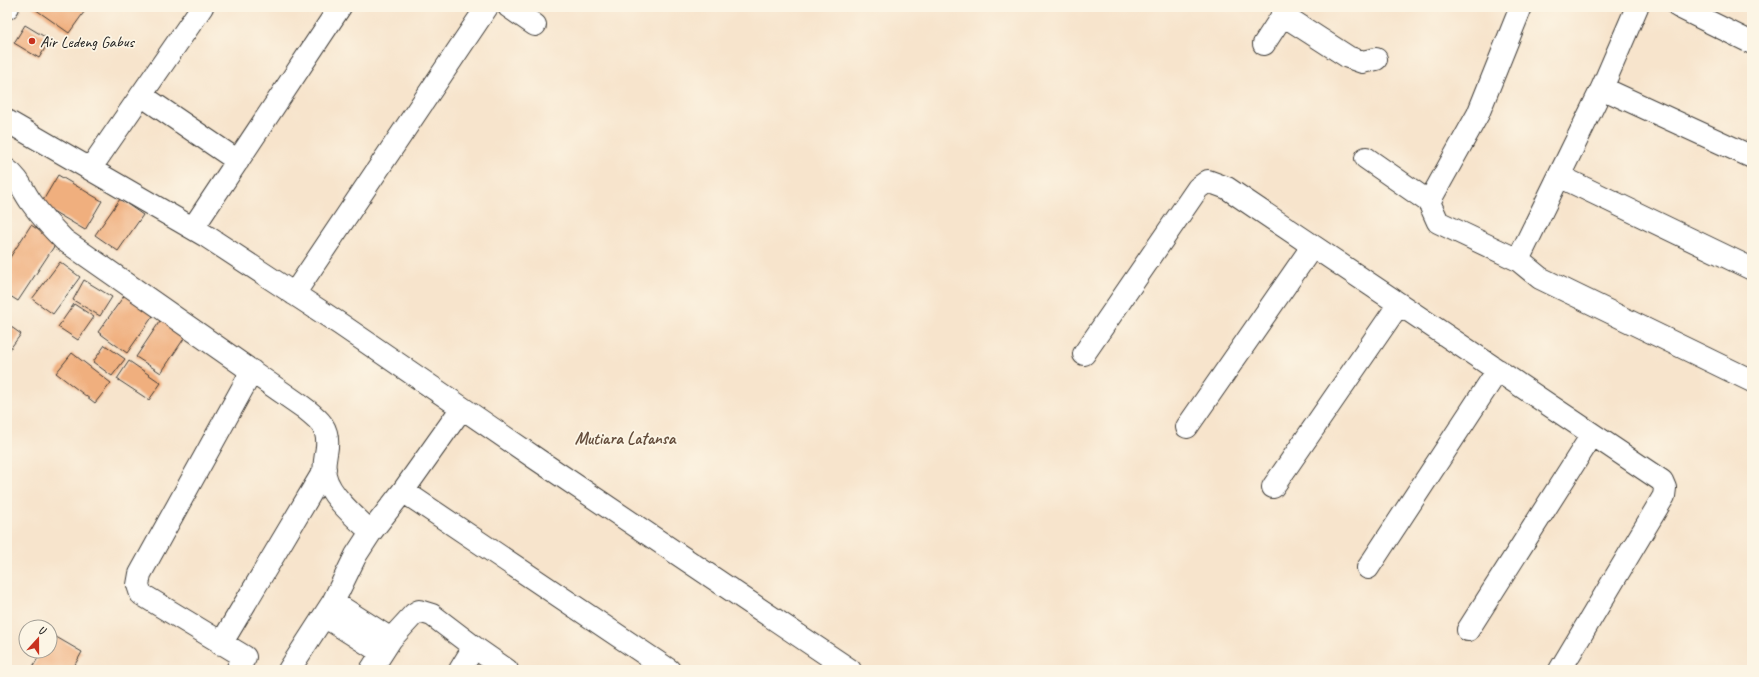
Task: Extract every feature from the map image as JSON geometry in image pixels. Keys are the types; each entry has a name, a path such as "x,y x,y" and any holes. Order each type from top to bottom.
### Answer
{"street":[{"path":"90,169 202,7"},
{"path":"193,228 340,7"},
{"path":"294,294 487,7"},
{"path":"509,7 535,25"},
{"path":"1429,202 1478,114 1521,7"},
{"path":"1518,260 1602,88 1637,7"},
{"path":"1679,7 1752,43"},
{"path":"1264,44 1286,11 1348,57 1362,62 1376,59"},
{"path":"1602,88 1752,157"},
{"path":"141,95 238,161"},
{"path":"7,121 193,228 294,294 850,670"},
{"path":"1366,158 1429,202 1438,222 1518,260 1540,278 1752,381"},
{"path":"7,170 14,175 46,222 64,240 304,407 322,423 325,428 327,441 325,475 329,484 334,493 347,509 371,532"},
{"path":"1558,176 1752,269"},
{"path":"1084,354 1198,188 1208,181 1227,188 1312,247 1400,304 1662,481 1665,488 1664,496 1560,670"},
{"path":"1187,427 1312,247"},
{"path":"1273,487 1400,304"},
{"path":"1368,568 1498,370"},
{"path":"237,670 244,657 141,594 138,585 140,574 252,371"},
{"path":"289,670 329,609 356,555 371,532 462,408"},
{"path":"1468,630 1592,435"},
{"path":"221,644 325,469"},
{"path":"402,491 669,670"},
{"path":"329,609 382,654 414,614 425,612 432,615 507,670"},
{"path":"460,670 474,647"}],"building":[{"path":"32,7 85,7 87,8 69,33"},
{"name":"Air Ledeng Gabus","path":"25,25 50,40 39,58 14,43"},
{"path":"58,175 102,201 85,230 41,204"},
{"path":"120,199 143,215 118,251 95,235"},
{"path":"31,225 57,242 18,301 7,294 7,262"},
{"path":"60,262 80,277 53,314 32,299"},
{"path":"84,280 112,297 100,316 73,300"},
{"path":"126,293 155,313 127,353 98,332"},
{"path":"74,304 94,317 78,340 58,327"},
{"path":"162,318 187,334 161,373 136,357"},
{"path":"7,324 21,334 7,353"},
{"path":"105,345 125,359 112,376 93,362"},
{"path":"72,353 111,383 95,403 56,373"},
{"path":"129,361 161,383 149,400 117,379"},
{"path":"58,638 82,652 72,670 31,670 37,659 58,659"}],"place":[{"name":"Air Ledeng Gabus","path":"32,41"}],"district":[{"name":"Mutiara Latansa","path":"625,438"}]}
